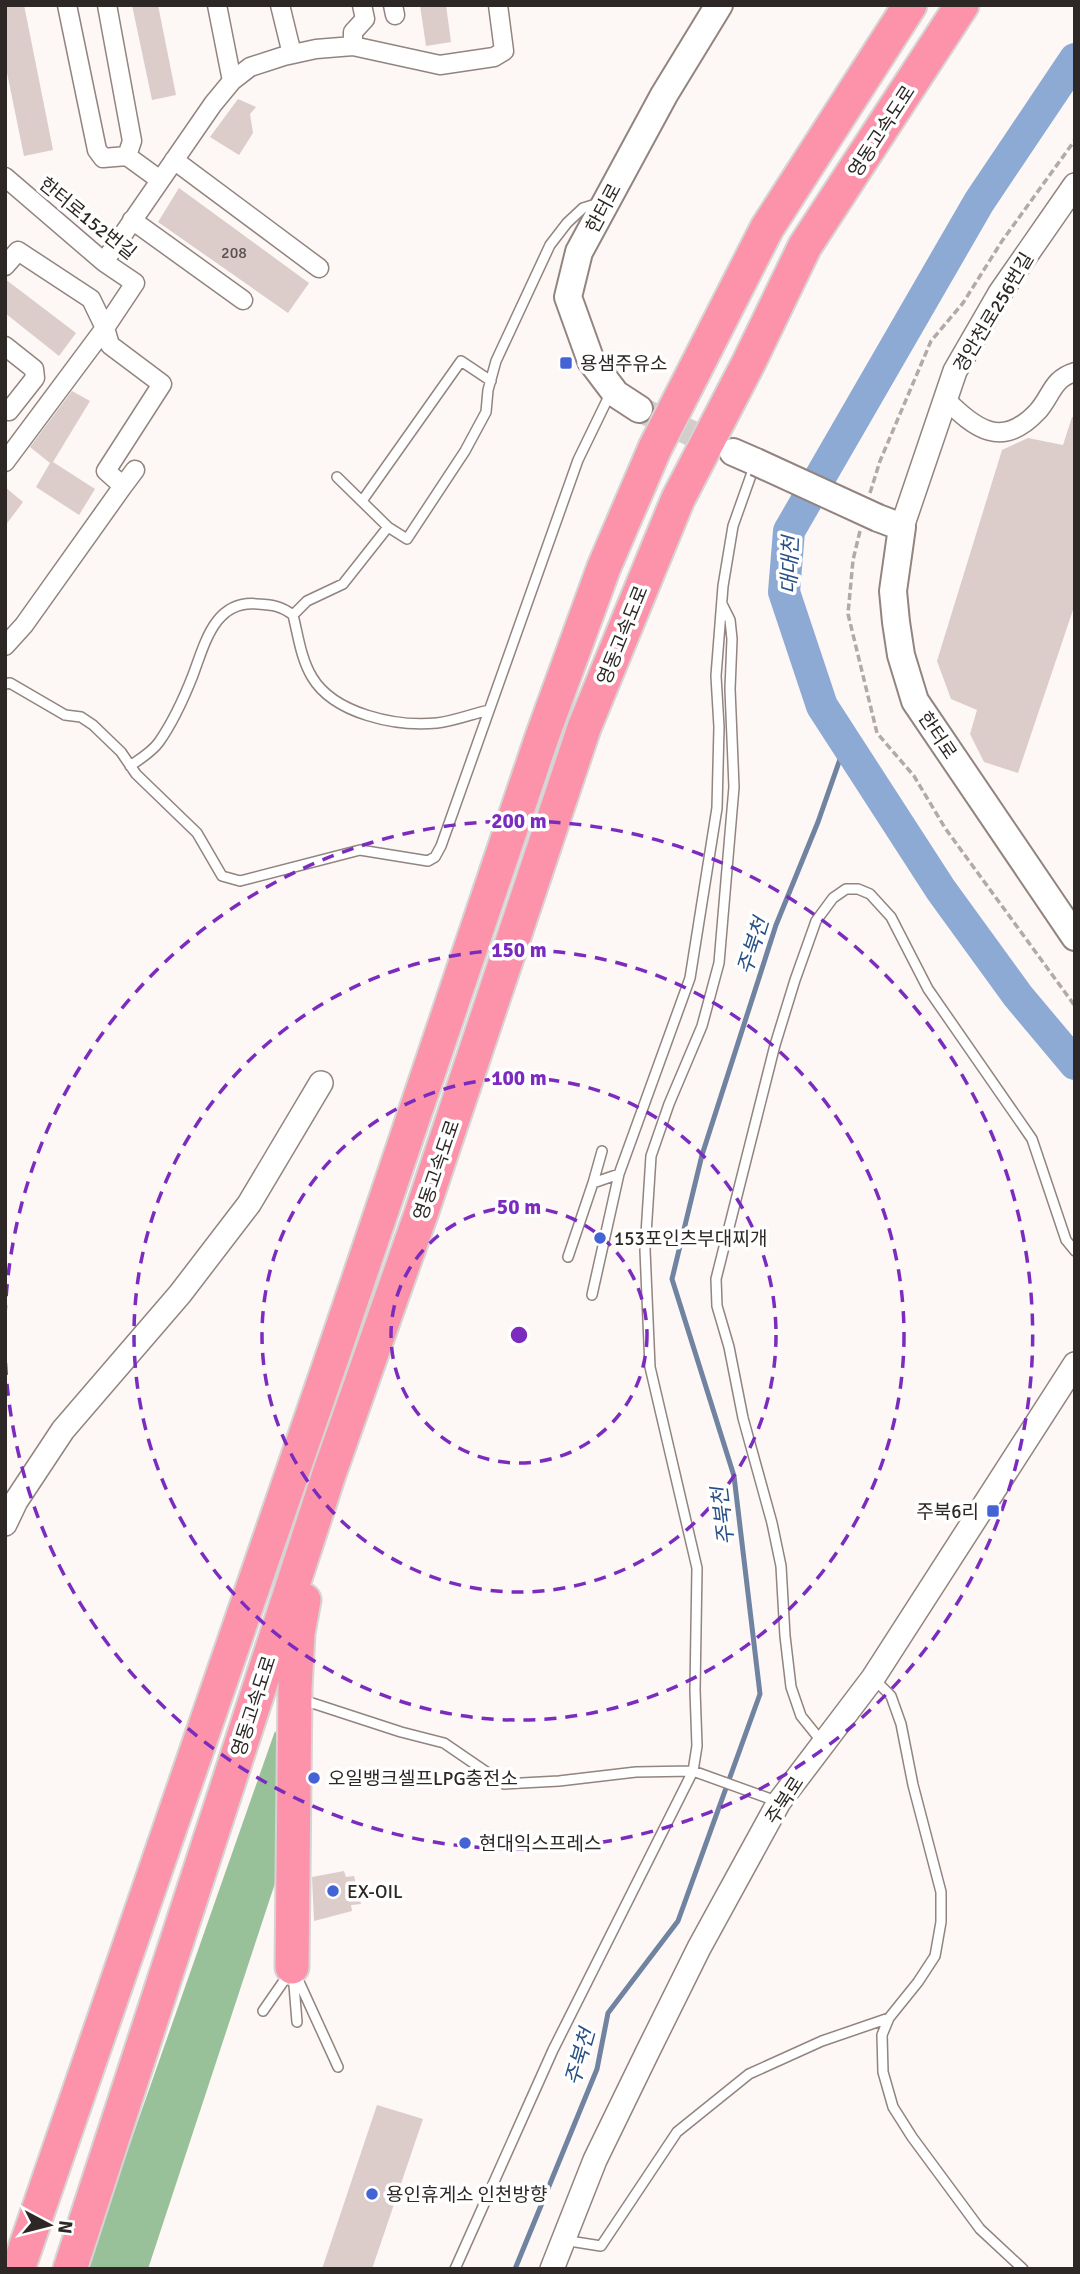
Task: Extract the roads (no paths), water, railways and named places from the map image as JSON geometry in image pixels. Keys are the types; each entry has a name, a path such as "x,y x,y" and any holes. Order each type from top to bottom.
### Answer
{"highway":[{"name":"영동고속도로","path":"18,2269 331,1363 542,737 604,567 655,447 766,228 910,5"},
{"name":"영동고속도로","path":"70,2269 329,1474 421,1214 584,728 678,499 805,246 962,5"},
{"path":"292,1967 298,1633 329,1474"}],"main road":[{"name":"한터로","path":"639,409 616,394 591,361 568,296 579,252 664,95 719,5"},
{"path":"744,457 878,516"},
{"name":"한터로","path":"878,516 894,591 901,655 915,701 1075,937"}],"street":[{"path":"67,5 97,150 103,158 127,156 160,180"},
{"path":"107,5 132,141 127,156"},
{"path":"217,5 233,81"},
{"path":"280,5 292,54"},
{"path":"353,46 353,33 365,19 362,5"},
{"path":"104,262 213,104 233,81 250,67 316,48 353,46 440,65 494,57 504,51 498,5"},
{"path":"174,160 319,268"},
{"name":"한터로152번길","path":"5,177 104,262 135,283 105,328"},
{"name":"경안천로256번길","path":"878,516 946,399 956,371 1000,293 1075,185"},
{"path":"132,220 243,300"},
{"path":"5,266 18,251 91,299 110,345 162,384 106,471 123,486"},
{"path":"5,462 105,328"},
{"path":"5,346 34,369 35,377 9,411 5,410"},
{"path":"946,399 965,419 990,433 1012,431 1037,411 1061,376 1075,372"},
{"path":"5,646 24,625 135,470"},
{"path":"5,1524 16,1501 63,1430 172,1304 249,1204 321,1083"},
{"name":"주북로","path":"552,2269 595,2160 771,1799 824,1743 873,1678 1075,1364"}],"lane":[{"path":"337,477 388,527 407,538 465,452 486,412 496,361 550,246 567,223 583,208 607,200"},
{"path":"362,501 461,361 491,381"},
{"path":"5,684 10,683 65,715 81,717 93,725 197,833 222,876 240,881 360,850 428,861 435,858 578,460 612,389"},
{"path":"592,1295 619,1174 690,978 718,808 719,727 716,676 722,604 744,457"},
{"path":"293,615 307,601 342,584 388,527"},
{"path":"130,766 158,744 180,705 214,624 229,609 246,602 271,604 293,615 312,677 339,705 412,724 440,723 489,710"},
{"path":"455,2269 553,2050 693,1771 697,1746 696,1568 650,1367 645,1250 651,1156 669,1104 702,1026 719,963 734,787 730,689 732,639 730,620 722,604"},
{"path":"824,1743 801,1716 791,1687 781,1566 717,1306 716,1279 775,1045 795,981 816,922 833,898 846,889 858,889 870,894 891,917 928,989 1031,1139 1066,1240 1075,1251"},
{"path":"568,1257 602,1150"},
{"path":"593,1183 619,1174"},
{"path":"873,1678 891,1696 901,1724 913,1785 941,1892 941,1922 935,1956 889,2018 882,2035 883,2072 893,2107 912,2137 980,2229 1023,2269"},
{"path":"309,1702 401,1732 444,1742 504,1784 636,1772 693,1771 771,1799"},
{"path":"264,2011 292,1967"},
{"path":"292,1967 297,2022"},
{"path":"292,1967 338,2067"},
{"path":"563,2240 601,2246 677,2132 749,2074 822,2041 889,2018"},
{"path":"20,2231 43,2197"}],"waterway":[{"name":"대대천","path":"1075,59 979,202 789,531 784,592 822,706 941,890 1018,996 1075,1064"},
{"name":"주북천","path":"515,2269 597,2069 608,2013 678,1921 760,1694 734,1476 672,1279 702,1155 776,925 818,822 846,742"}],"tunnel":[{"path":"639,409 723,448"}],"place":[{"name":"용샘주유소","path":"566,363"},
{"name":"153포인츠부대찌개","path":"600,1238"},
{"name":"주북6리","path":"993,1511"},
{"name":"오일뱅크셀프LPG충전소","path":"314,1778"},
{"name":"현대익스프레스","path":"465,1843"},
{"name":"EX-OIL","path":"333,1891"},
{"name":"용인휴게소 인천방향","path":"372,2194"}]}
